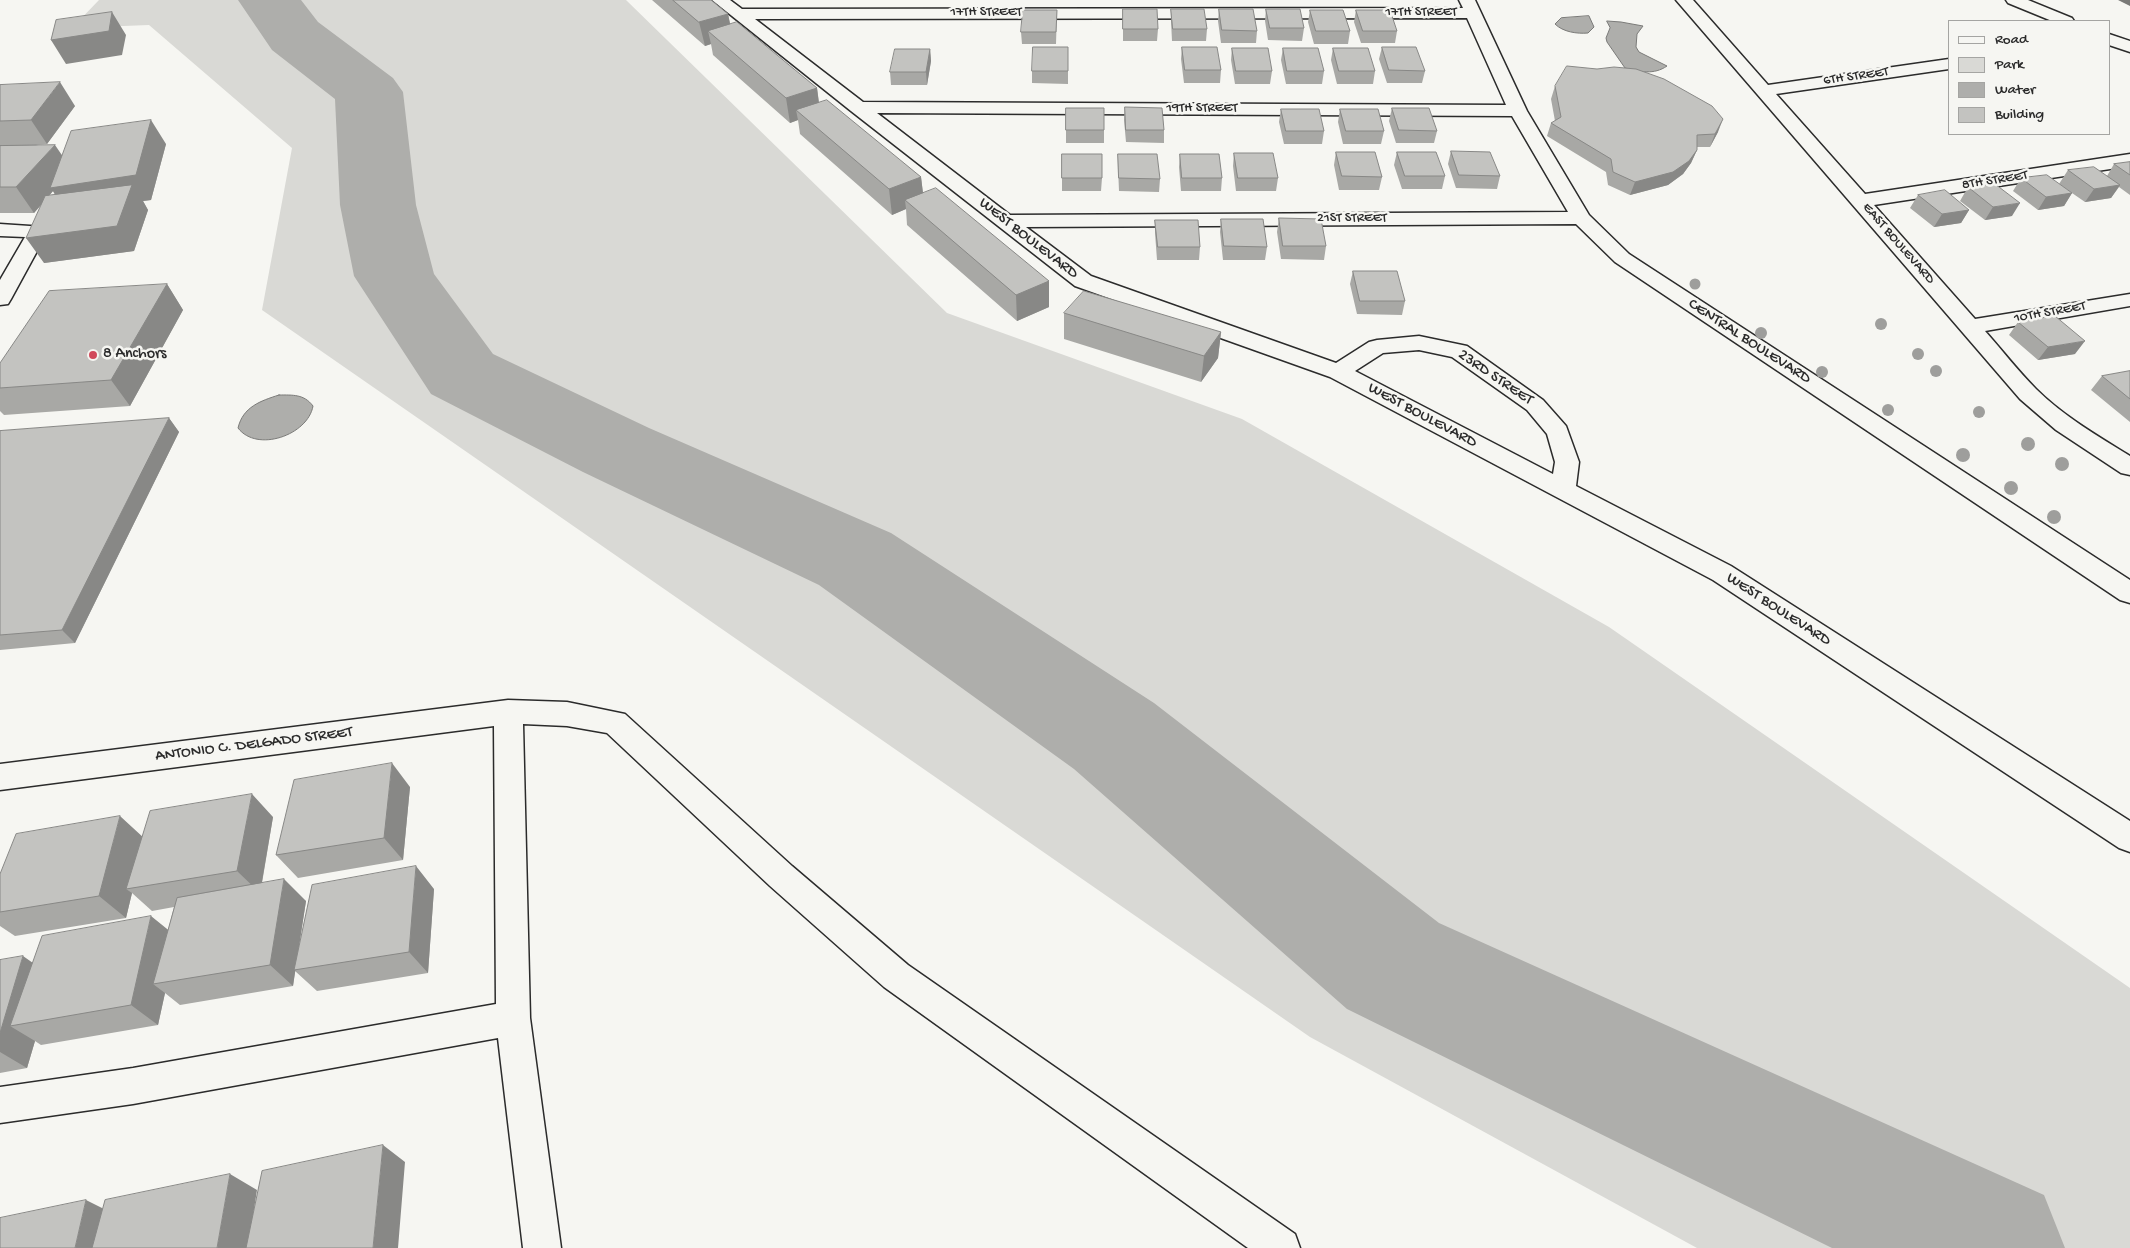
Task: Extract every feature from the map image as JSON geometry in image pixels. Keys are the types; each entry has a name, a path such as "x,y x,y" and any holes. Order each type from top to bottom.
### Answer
{"street":[{"name":"EAST BOULEVARD","path":"1684,0 2028,394 2052,417 2130,467"},
{"path":"2014,0 2064,20"},
{"name":"17TH STREET","path":"729,7 1470,6"},
{"name":"CENTRAL BOULEVARD","path":"1470,6 1518,111 1581,218 1622,258 2130,593"},
{"name":"WEST BOULEVARD","path":"729,7 1083,281 1338,372 1722,573 2130,838"},
{"path":"2110,40 2130,47"},
{"name":"6TH STREET","path":"1763,91 1948,64"},
{"name":"19TH STREET","path":"857,107 1518,111"},
{"name":"8TH STREET","path":"1860,201 2130,160"},
{"name":"21ST STREET","path":"1004,221 1581,218"},
{"path":"0,230 38,231 0,299"},
{"name":"10TH STREET","path":"1970,327 2130,300"},
{"name":"23RD STREET","path":"1338,372 1377,347 1420,343 1459,351 1535,405 1558,432 1567,462 1563,490"},
{"path":"508,712 513,1018 542,1248"},
{"name":"ANTONIO C. DELGADO STREET","path":"0,778 508,712 568,714 616,722 781,876 896,976 1281,1248"},
{"path":"0,1105 133,1086 513,1018"}],"green space":[{"path":"99,0 626,0 947,313 1242,419 1609,627 2130,988 2130,1248 1697,1248 1310,1037 262,310 292,148 149,25 72,28"}],"water":[{"path":"1589,16 1594,27 1588,33 1570,32 1555,24 1561,18"},
{"path":"1607,21 1643,26 1637,34 1636,47 1639,52 1667,66 1652,72 1625,68 1607,42 1606,38 1610,28"},
{"path":"279,395 294,395 310,402 313,406 309,416 302,425 281,437 269,440 257,439 246,435 238,428 240,421 248,410 265,400"}],"building":[{"path":"673,0 711,0 728,14 699,22"},
{"path":"1123,9 1157,9 1158,29 1123,29"},
{"path":"1171,9 1204,9 1207,29 1173,29"},
{"path":"1219,9 1253,9 1257,31 1222,30"},
{"path":"1266,9 1300,9 1304,28 1270,28"},
{"path":"1023,10 1057,10 1056,32 1021,32"},
{"path":"1310,10 1343,10 1350,31 1316,31"},
{"path":"1356,10 1390,10 1397,31 1363,31"},
{"path":"112,12 109,31 51,40 56,20"},
{"path":"737,22 817,88 786,98 708,31"},
{"path":"1033,47 1068,47 1068,71 1032,71"},
{"path":"1182,47 1217,47 1221,70 1185,70"},
{"path":"1382,47 1416,47 1425,71 1389,70"},
{"path":"1232,48 1268,48 1272,71 1236,71"},
{"path":"1283,48 1318,48 1324,71 1287,71"},
{"path":"1333,48 1368,48 1375,71 1339,71"},
{"path":"895,49 930,49 926,72 890,72"},
{"path":"1567,66 1597,69 1614,67 1636,69 1664,79 1712,106 1723,119 1715,134 1697,135 1697,150 1689,161 1673,172 1635,182 1613,172 1611,159 1551,123 1561,117 1555,86"},
{"path":"60,82 31,120 0,121 0,85"},
{"path":"827,100 921,177 889,189 796,110"},
{"path":"1125,107 1162,108 1164,130 1126,130"},
{"path":"1066,108 1104,108 1104,130 1066,130"},
{"path":"1392,108 1429,108 1437,131 1399,130"},
{"path":"1281,109 1319,109 1324,131 1286,131"},
{"path":"1340,109 1378,109 1384,131 1346,131"},
{"path":"151,120 136,175 50,188 71,131"},
{"path":"55,145 16,187 0,187 0,146"},
{"path":"1451,151 1490,152 1500,176 1459,175"},
{"path":"1336,152 1375,152 1382,177 1342,176"},
{"path":"1397,152 1436,152 1445,176 1405,176"},
{"path":"1234,153 1273,153 1278,178 1238,178"},
{"path":"1062,154 1102,154 1102,178 1062,178"},
{"path":"1118,154 1157,154 1160,179 1119,178"},
{"path":"1180,154 1219,154 1222,178 1182,178"},
{"path":"2130,162 2130,175 2114,164"},
{"path":"2094,167 2120,185 2094,189 2068,170"},
{"path":"2047,175 2072,193 2046,197 2021,178"},
{"path":"1995,184 2020,203 1993,207 1968,187"},
{"path":"132,185 117,226 26,238 45,196"},
{"path":"936,188 1049,281 1016,295 905,200"},
{"path":"1945,190 1969,210 1942,214 1918,195"},
{"path":"1279,218 1321,219 1326,246 1283,246"},
{"path":"1221,219 1263,219 1267,247 1224,246"},
{"path":"1155,220 1198,220 1200,247 1158,247"},
{"path":"1353,271 1397,271 1405,301 1360,301"},
{"path":"167,284 111,380 0,388 0,363 49,291"},
{"path":"1084,291 1221,332 1204,356 1064,313"},
{"path":"2055,316 2085,341 2048,347 2018,322"},
{"path":"2130,371 2130,399 2102,376"},
{"path":"169,418 62,630 0,635 0,431"},
{"path":"392,763 384,838 276,855 294,780"},
{"path":"252,794 237,871 126,889 150,811"},
{"path":"120,816 99,896 0,912 0,874 16,834"},
{"path":"416,866 409,952 294,970 312,885"},
{"path":"284,879 270,965 153,984 177,898"},
{"path":"151,916 131,1005 10,1026 42,936"},
{"path":"23,956 0,1033 0,960"},
{"path":"383,1145 373,1248 246,1248 262,1171"},
{"path":"230,1174 217,1248 92,1248 105,1200"},
{"path":"86,1200 75,1248 0,1248 0,1218"}],"waterway":[{"path":"269,0 295,36 369,92 378,205 394,276 462,374 616,450 855,559 1114,736 1393,966 1991,1248"},
{"path":"2123,0 2130,3"}],"place":[{"name":"8 Anchors","path":"93,355"}]}
